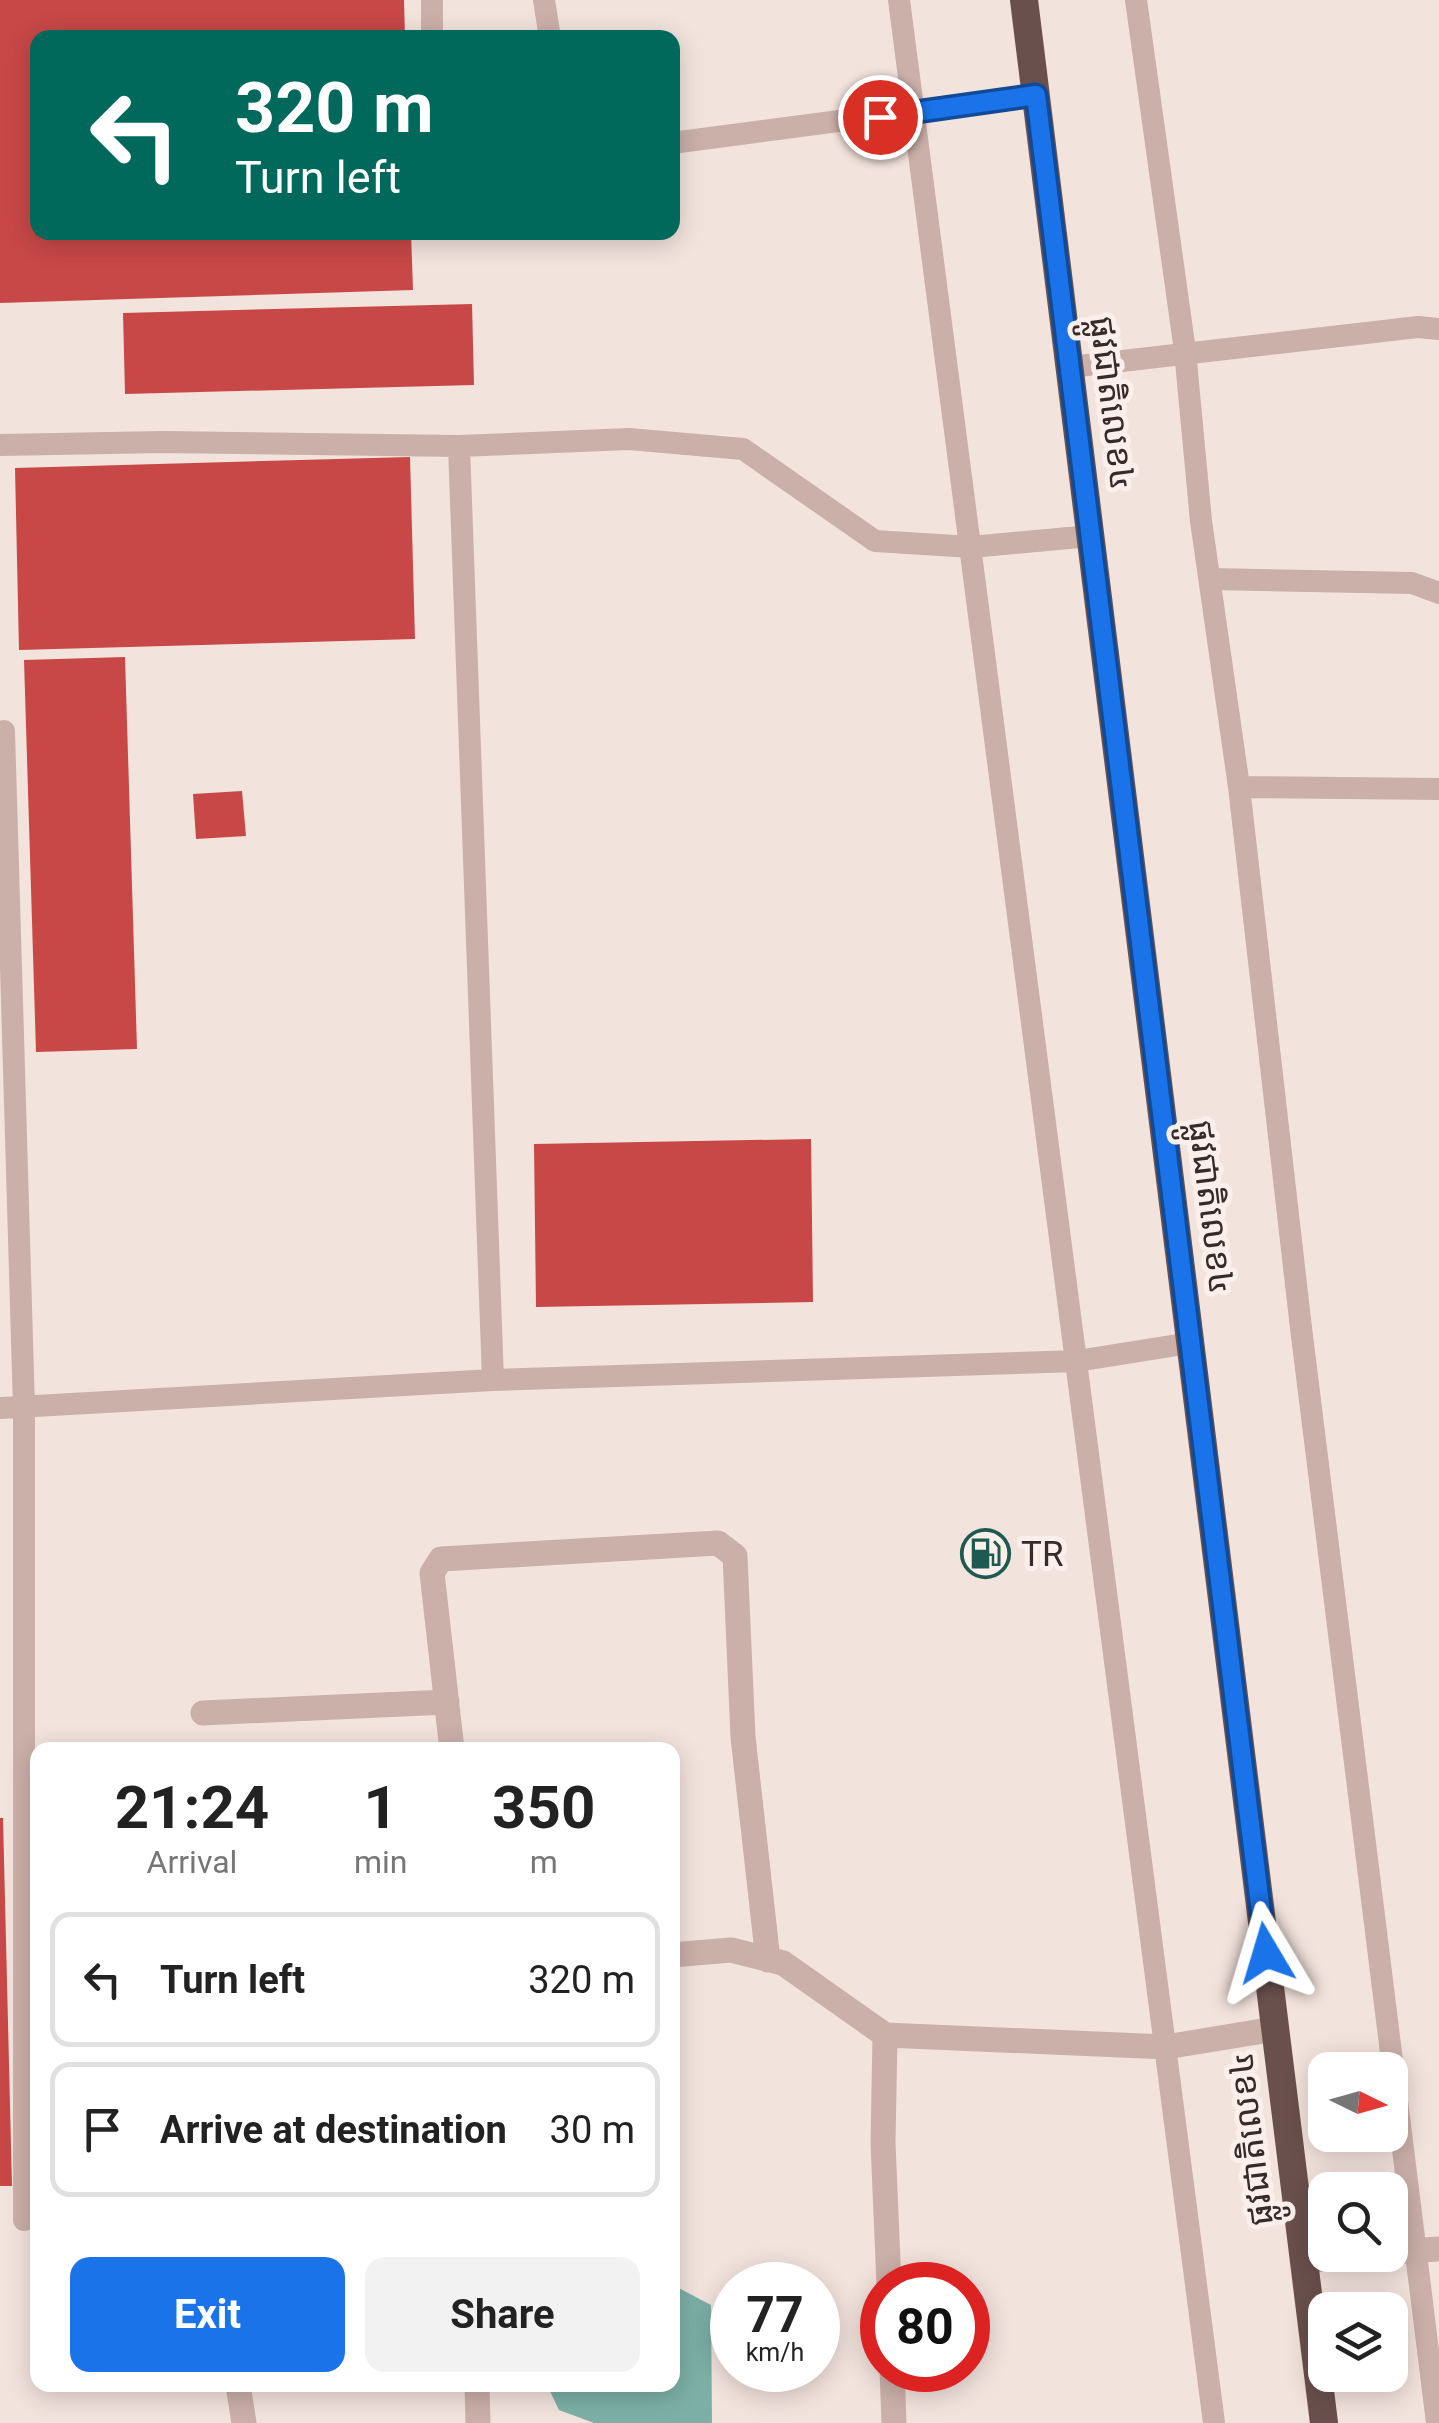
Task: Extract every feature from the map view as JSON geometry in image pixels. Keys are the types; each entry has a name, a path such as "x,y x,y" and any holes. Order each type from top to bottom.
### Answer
{"highway":[{"name":"ផ្លូវជាតិលេខ៤","path":"1024,0 1324,2423"}],"street":[{"path":"451,1742 432,1573 441,1558 718,1543 736,1556 743,1737 768,1960"},
{"path":"203,1714 447,1702"},
{"path":"680,1954 731,1950 783,1963 885,2035 1166,2047 1275,2029"},
{"path":"885,2035 883,2142 887,2262"},
{"path":"1304,2261 1308,2261"},
{"path":"239,2392 244,2423"},
{"path":"477,2392 478,2423"},
{"path":"893,2392 894,2423"}],"lane":[{"path":"432,0 432,30"},
{"path":"544,0 549,30"},
{"path":"899,0 1214,2423"},
{"path":"1136,0 1186,351 1201,521 1239,788 1437,2423"},
{"path":"680,143 1036,95"},
{"path":"1070,367 1418,327 1439,329"},
{"path":"0,445 163,442 459,446 629,439 743,449 875,541 971,547 1090,536"},
{"path":"459,446 493,1380"},
{"path":"1210,579 1412,583 1439,593"},
{"path":"4,731 24,2220"},
{"path":"1239,788 1439,788"},
{"path":"12,1408 493,1380 1077,1361 1190,1343"}],"water":[{"path":"680,2289 710,2304 712,2423 594,2423 559,2410 550,2392 680,2392"}],"building":[{"path":"0,0 404,0 405,30 30,30 30,240 411,240 413,290 0,303"},
{"path":"472,304 474,385 125,394 123,313"},
{"path":"410,457 415,639 19,650 15,468"},
{"path":"125,657 137,1049 36,1052 24,660"},
{"path":"242,791 246,836 196,839 193,794"},
{"path":"811,1139 813,1302 536,1307 534,1144"},
{"path":"3,1818 12,2186 0,2186"}],"place":[{"name":"TR","path":"986,1554"}],"route":[{"path":"880,117 1036,95 1266,1953"}]}
